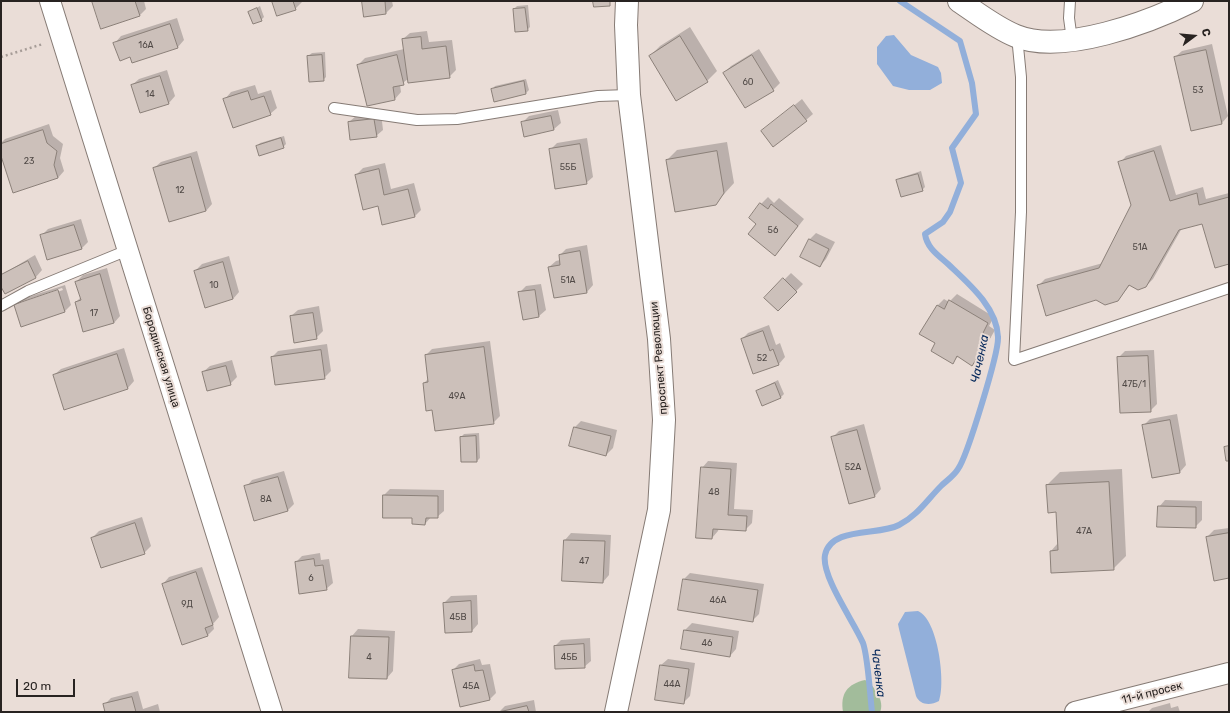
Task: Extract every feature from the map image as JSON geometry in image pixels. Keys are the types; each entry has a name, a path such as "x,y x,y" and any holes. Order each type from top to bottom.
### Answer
{"street":[{"name":"Бородинская улица","path":"50,1 272,712"},
{"name":"проспект Революции","path":"616,712 659,510 664,420 659,339 629,95 626,25 627,1"},
{"path":"959,1 1017,36 1042,41 1072,40 1107,33 1140,24 1192,1"},
{"name":"11-й просек","path":"1075,712 1229,674"}],"lane":[{"path":"1070,1 1069,18 1072,40"},
{"path":"1017,36 1021,77 1021,212 1014,360 1229,288"},
{"path":"334,108 417,120 456,119 598,96 629,95"},
{"path":"1,306 28,291 128,250"}],"path":[{"path":"1,56 61,37"}],"green space":[{"path":"865,680 875,689 880,698 880,712 843,712 842,706 846,691 854,684"}],"water":[{"path":"894,35 911,55 938,67 941,73 942,83 930,90 909,90 893,86 877,64 877,47 886,36"},
{"path":"918,611 925,616 931,626 939,652 941,667 941,692 939,701 932,704 923,703 916,696 898,624 905,612"}],"building":[{"path":"92,1 135,1 140,16 101,29"},
{"path":"272,1 293,1 296,10 277,16"},
{"path":"362,1 385,1 386,14 364,17"},
{"path":"593,1 610,1 610,6 594,7"},
{"path":"257,8 262,21 253,24 248,12"},
{"path":"525,8 528,31 515,32 513,9"},
{"path":"170,24 178,48 132,63 130,57 120,61 113,43"},
{"path":"680,36 708,82 676,101 649,56"},
{"path":"421,37 422,49 446,46 450,78 408,83 402,39"},
{"path":"1206,50 1222,124 1191,131 1174,57"},
{"path":"322,55 324,81 309,82 307,56"},
{"path":"397,55 404,85 393,87 395,100 367,106 357,65"},
{"path":"752,55 774,91 745,108 723,73"},
{"path":"160,76 169,104 140,113 131,85"},
{"path":"524,81 526,94 494,102 491,89"},
{"path":"248,91 251,100 264,96 271,115 233,128 223,99"},
{"path":"794,105 807,121 773,147 761,131"},
{"path":"551,116 554,130 524,137 521,122"},
{"path":"374,119 377,137 350,140 348,122"},
{"path":"43,130 47,143 57,151 54,165 58,178 13,193 1,156 1,144"},
{"path":"281,138 284,148 259,156 256,146"},
{"path":"580,144 587,184 555,189 549,149"},
{"path":"717,151 724,193 716,205 675,212 666,160"},
{"path":"1154,151 1170,201 1197,193 1199,205 1229,197 1229,264 1215,268 1202,224 1179,230 1146,287 1138,290 1129,285 1118,301 1105,305 1096,300 1046,316 1037,285 1099,268 1131,205 1118,162"},
{"path":"191,157 206,211 169,222 153,168"},
{"path":"379,169 384,195 408,189 415,217 382,225 378,206 363,210 355,175"},
{"path":"918,174 923,191 901,197 896,180"},
{"path":"760,203 768,209 771,204 798,226 775,256 748,234 756,224 749,218"},
{"path":"74,225 82,249 47,260 40,235"},
{"path":"809,239 829,249 820,267 800,257"},
{"path":"580,251 587,293 554,298 548,267 560,265 559,255"},
{"path":"28,261 36,278 5,294 1,287 1,275"},
{"path":"223,262 233,299 205,308 194,271"},
{"path":"100,274 114,323 83,332 75,302 81,300 75,282"},
{"path":"783,278 797,292 778,311 764,298"},
{"path":"58,290 65,312 21,327 14,305"},
{"path":"535,290 539,317 523,320 518,292"},
{"path":"949,300 988,323 983,333 990,337 972,366 957,356 953,364 931,351 935,343 919,334 937,305 944,309"},
{"path":"313,313 317,339 294,343 290,316"},
{"path":"763,331 770,351 773,349 779,365 753,374 741,339"},
{"path":"484,347 494,424 435,431 432,410 426,411 423,383 428,382 425,355"},
{"path":"321,350 325,379 275,385 271,357"},
{"path":"117,354 128,389 64,410 53,375"},
{"path":"1148,356 1151,412 1120,413 1117,357"},
{"path":"226,366 231,385 207,391 202,372"},
{"path":"775,383 781,398 762,406 756,391"},
{"path":"1170,420 1180,473 1152,478 1142,425"},
{"path":"574,427 611,436 606,456 569,446"},
{"path":"857,430 875,497 849,504 831,437"},
{"path":"476,436 477,462 461,462 460,437"},
{"path":"1229,446 1229,461 1226,461 1224,447"},
{"path":"701,467 731,469 728,515 747,516 746,531 713,529 712,539 696,538"},
{"path":"278,477 288,511 254,521 244,486"},
{"path":"1109,482 1114,570 1051,573 1050,551 1058,550 1056,512 1048,513 1046,485"},
{"path":"383,495 438,496 438,518 426,518 425,525 412,524 412,518 383,518"},
{"path":"1158,506 1196,507 1196,528 1157,527"},
{"path":"135,523 145,554 101,568 91,538"},
{"path":"1229,533 1229,578 1214,581 1206,537"},
{"path":"564,540 605,541 603,583 562,581"},
{"path":"314,559 315,566 323,565 327,590 299,594 295,562"},
{"path":"196,572 213,625 205,628 208,636 182,645 162,584"},
{"path":"683,579 758,590 753,622 678,610"},
{"path":"471,601 472,632 445,633 443,603"},
{"path":"684,630 733,637 730,657 681,649"},
{"path":"351,636 389,637 387,679 349,678"},
{"path":"584,644 585,668 555,669 554,646"},
{"path":"474,665 475,671 483,670 490,700 460,707 452,670"},
{"path":"660,665 689,669 684,704 655,700"},
{"path":"132,697 136,712 105,712 103,704"},
{"path":"527,706 529,712 499,712"}],"waterway":[{"name":"Чаченка","path":"872,712 865,649 859,634 833,587 825,564 825,555 829,546 836,540 857,533 880,530 899,525 917,512 956,472 968,445 982,404 998,337 993,316 980,296 934,251 928,243 925,234 943,222 950,212 961,183 952,148 976,114 972,83 960,41 900,1"}]}
